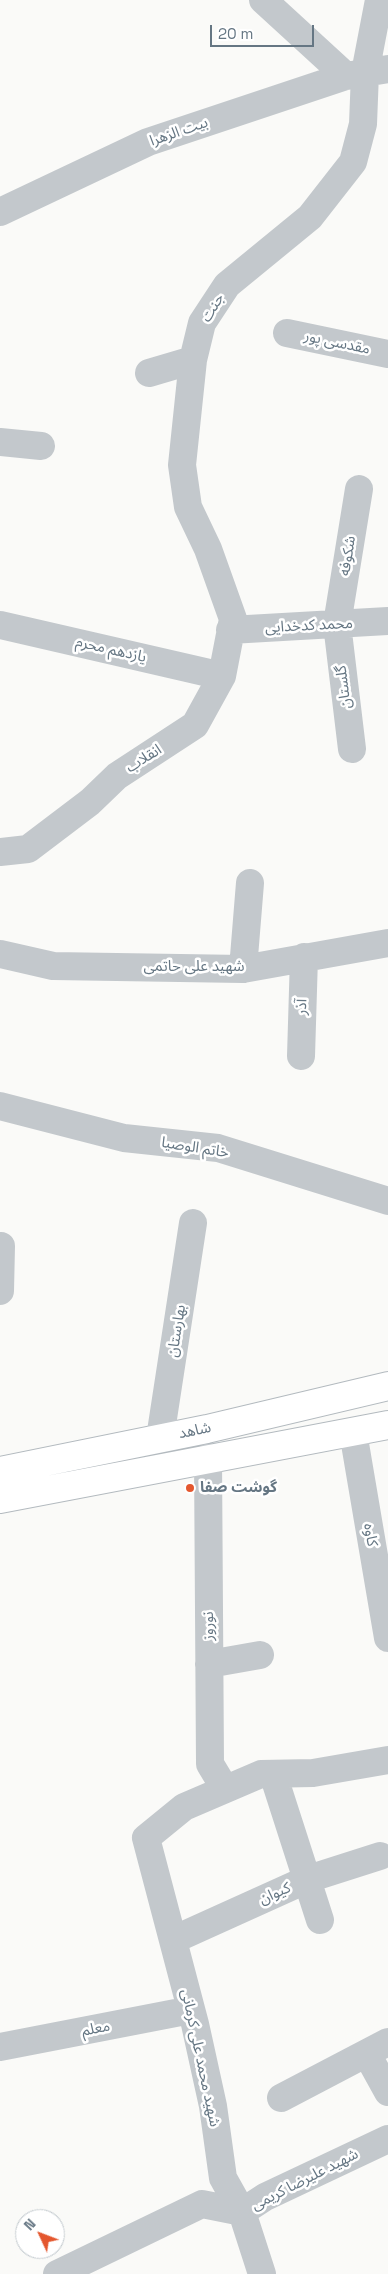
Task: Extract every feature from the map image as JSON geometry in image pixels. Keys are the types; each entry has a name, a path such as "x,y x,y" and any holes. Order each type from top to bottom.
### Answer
{"main road":[{"name":"شاهد","path":"0,1470 160,1438 388,1386"},
{"name":"شاهد","path":"0,1499 388,1425"}],"street":[{"path":"263,0 366,73"},
{"name":"جنت","path":"231,625 208,549 188,507 182,465 194,360 202,323 227,285 310,217 353,162 363,124 366,73 379,0"},
{"name":"بیت الزهرا","path":"0,212 148,142 366,73"},
{"name":"مقدسی پور","path":"287,333 388,354"},
{"path":"149,373 194,360"},
{"path":"0,442 41,446"},
{"name":"شکوفه","path":"337,624 359,489"},
{"name":"محمد کدخدایی","path":"231,625 337,624 388,621"},
{"name":"گلستان","path":"337,624 352,749"},
{"name":"انقلاب","path":"0,852 28,849 90,802 117,776 195,725 222,676 231,625"},
{"name":"یازدهم محرم","path":"0,626 222,676"},
{"path":"243,968 250,883"},
{"name":"شهید علی حاتمی","path":"0,954 53,966 243,968 388,943"},
{"name":"آذر","path":"300,1056 304,957"},
{"name":"خاتم الوصیا","path":"0,1106 124,1138 218,1148 388,1201"},
{"name":"بهارستان","path":"160,1438 193,1223"},
{"path":"0,1291 1,1246"},
{"name":"کاوه","path":"353,1432 388,1638"},
{"name":"نوروز","path":"208,1458 210,1764 225,1789"},
{"path":"209,1664 260,1655"},
{"path":"225,1789 261,1774 312,1773 388,1760"},
{"path":"273,1774 320,1920"},
{"name":"شهید محمد علی کرمانی","path":"225,1789 184,1807 146,1838 191,2010 213,2106 224,2178 242,2212 262,2274"},
{"name":"کیوان","path":"173,1940 308,1878 380,1856"},
{"name":"معلم","path":"0,2047 191,2010"},
{"path":"281,2098 377,2048 388,2092"},
{"name":"شهید علیرضا کریمی","path":"57,2274 202,2204 242,2212 265,2197 388,2138"}],"place":[{"name":"گوشت صفا","path":"190,1488"}]}
